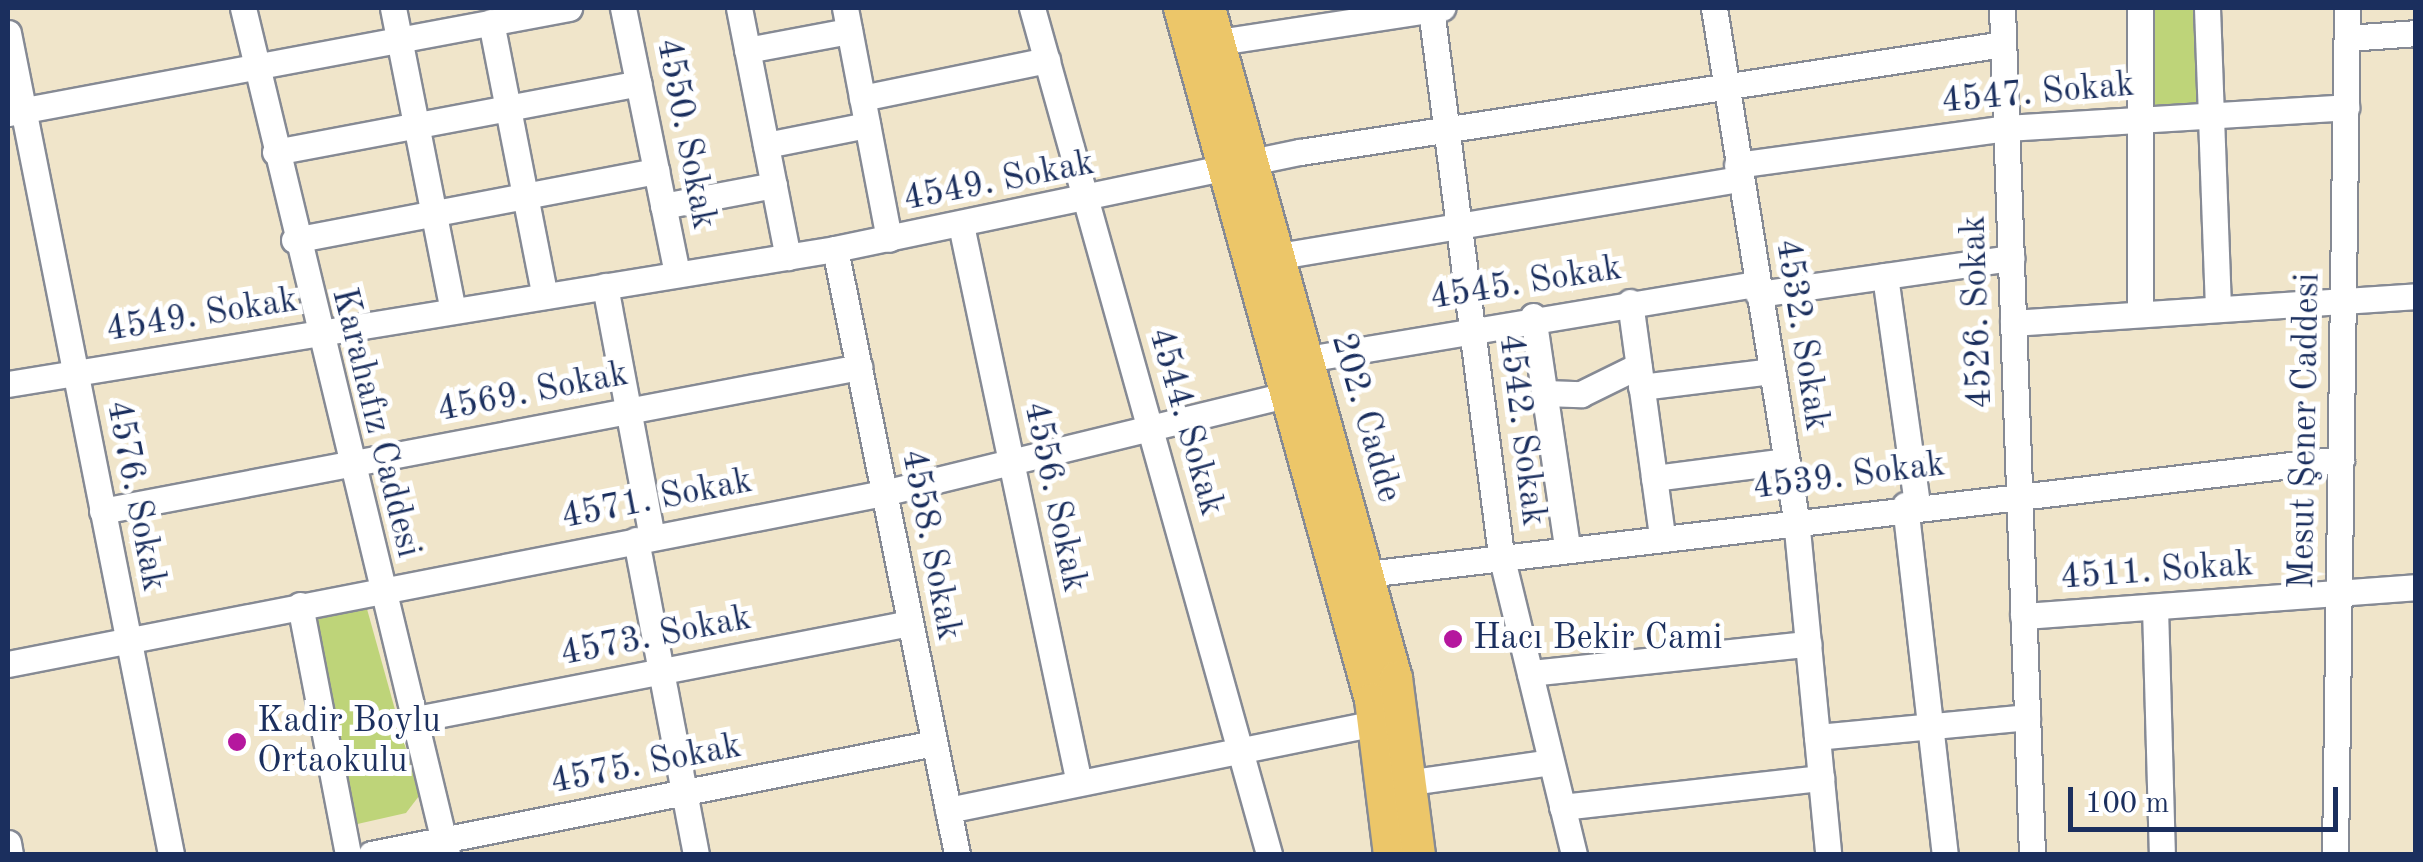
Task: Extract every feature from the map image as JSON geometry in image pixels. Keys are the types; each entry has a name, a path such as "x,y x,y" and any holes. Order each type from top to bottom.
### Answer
{"main road":[{"name":"202. Cadde","path":"1180,8 1239,166 1278,256 1304,381 1390,719 1412,782 1406,854"},
{"name":"202. Cadde","path":"1209,8 1219,42 1239,166 1367,574 1406,854"}],"street":[{"name":"Karahafız Caddesi","path":"243,8 314,332 446,847"},
{"path":"393,8 453,310"},
{"path":"15,112 569,8"},
{"name":"4550. Sokak","path":"624,8 677,274"},
{"path":"739,8 788,256"},
{"name":"4544. Sokak","path":"1032,8 1270,854"},
{"path":"1219,42 1436,8"},
{"name":"4542. Sokak","path":"1436,8 1446,127 1502,555 1574,854"},
{"name":"4532. Sokak","path":"1714,8 1796,519 1828,854"},
{"name":"4526. Sokak","path":"2002,8 2032,854"},
{"path":"2140,8 2140,313"},
{"path":"2207,8 2207,116 2218,308"},
{"name":"Mesut Şener Caddesi","path":"2335,854 2348,8"},
{"path":"747,50 847,19 890,238"},
{"path":"491,22 545,296"},
{"name":"4576. Sokak","path":"8,32 15,112 75,372 170,854"},
{"path":"2347,38 2416,33"},
{"name":"4549. Sokak","path":"8,384 835,249 1446,127 2003,44"},
{"path":"862,98 1047,60"},
{"path":"275,152 639,83"},
{"name":"4547. Sokak","path":"1278,256 1738,172 2006,128 2346,107"},
{"path":"766,145 867,125"},
{"path":"294,240 656,171"},
{"path":"663,206 774,184"},
{"name":"4556. Sokak","path":"961,225 1079,783"},
{"name":"4558. Sokak","path":"835,249 957,854"},
{"name":"4545. Sokak","path":"1304,381 1472,326 1630,302 1885,276 2011,258"},
{"path":"1885,276 1945,854"},
{"path":"605,286 628,411 661,672 696,854"},
{"path":"2013,322 2416,296"},
{"path":"1630,302 1662,535"},
{"path":"1533,316 1567,547"},
{"name":"4569. Sokak","path":"102,510 859,367"},
{"path":"1544,393 1581,394 1640,377 1772,371"},
{"name":"4571. Sokak","path":"8,664 381,588 884,493 1151,431 1304,381"},
{"name":"4539. Sokak","path":"1367,574 2019,491 2341,458"},
{"path":"1654,478 1786,460"},
{"name":"4511. Sokak","path":"2023,616 2416,588"},
{"path":"300,605 348,854"},
{"path":"2155,607 2162,854"},
{"name":"4573. Sokak","path":"416,719 910,623"},
{"path":"1530,673 1808,644"},
{"path":"1817,737 2027,717"},
{"path":"948,810 1390,719"},
{"name":"4575. Sokak","path":"371,854 446,847 684,793 934,743"},
{"path":"1412,782 1551,762"},
{"path":"1562,806 1821,778"},
{"path":"8,843 10,854"}],"green space":[{"path":"2148,8 2199,8 2198,104 2147,106"},
{"path":"362,591 419,796 406,813 353,825 307,609"}],"place":[{"name":"Hacı Bekir Cami","path":"1453,639"},
{"name":"Kadir Boylu Ortaokulu","path":"237,742"}]}
